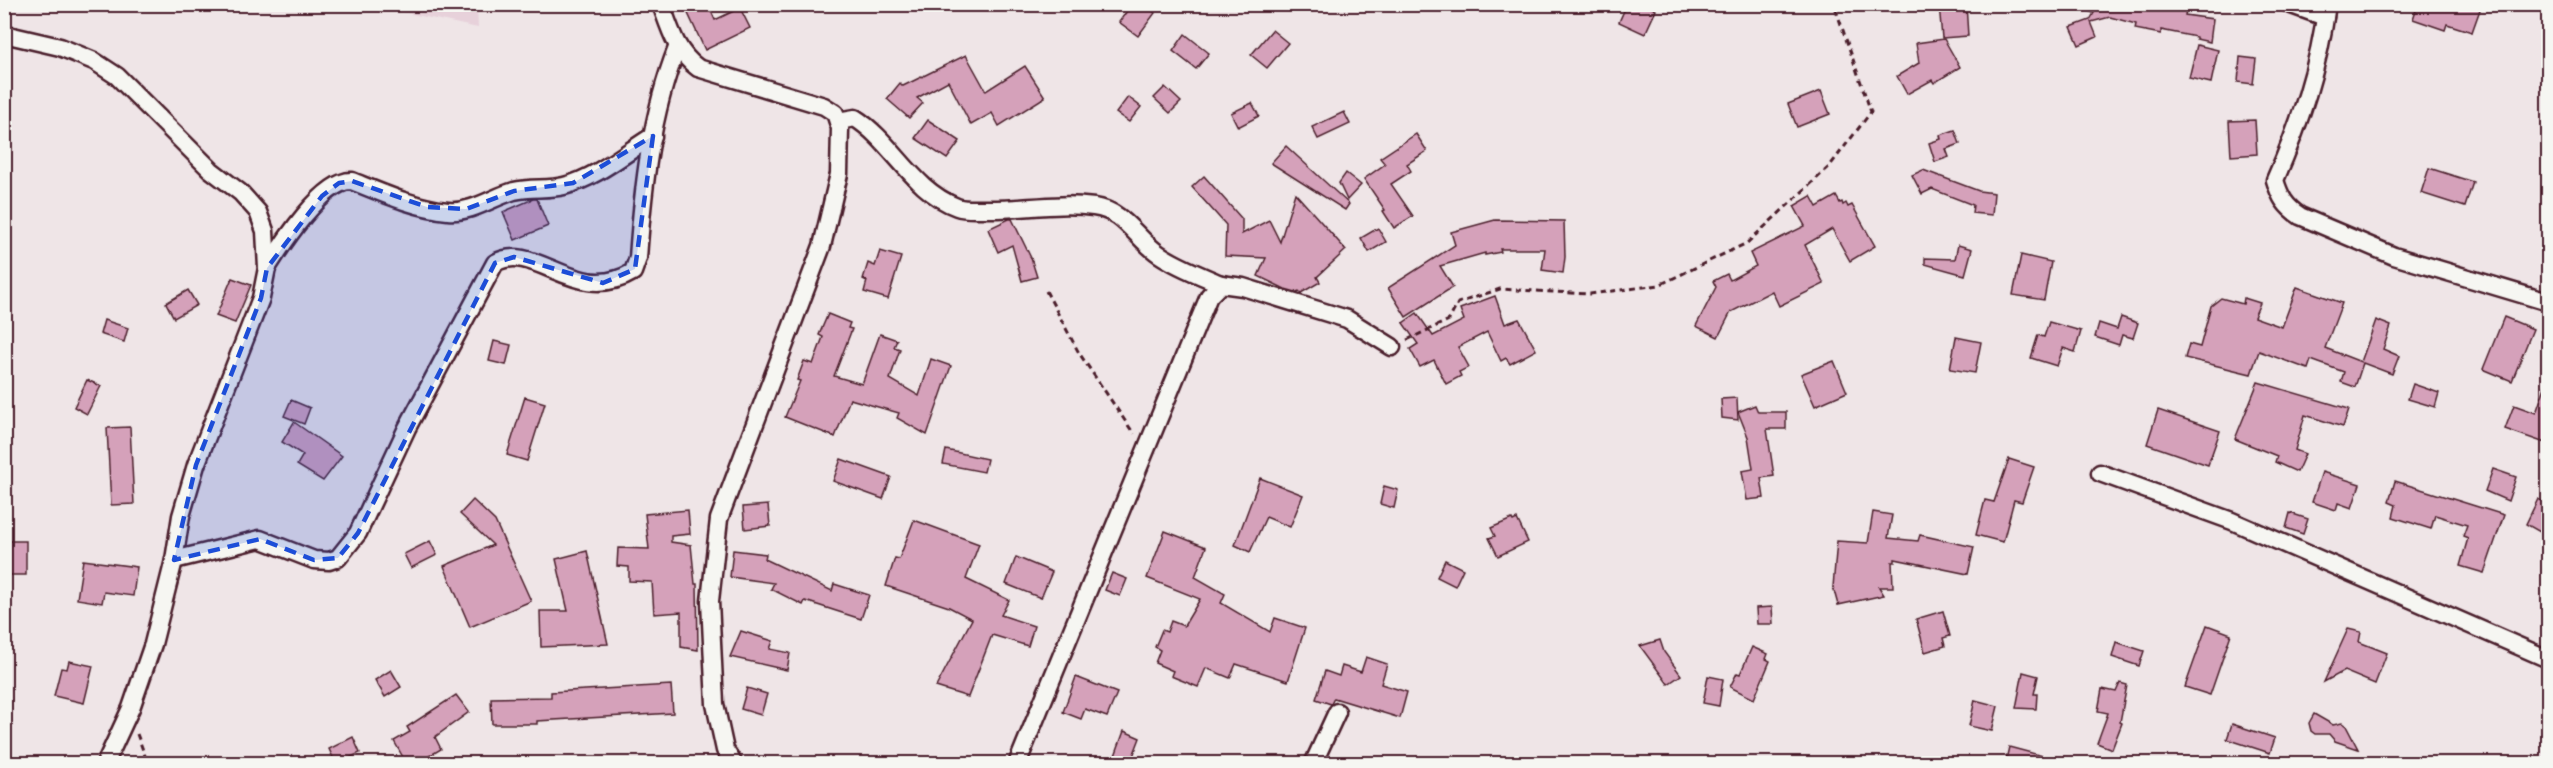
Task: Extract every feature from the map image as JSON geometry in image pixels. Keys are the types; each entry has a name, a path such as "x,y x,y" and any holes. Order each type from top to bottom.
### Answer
{"street":[{"path":"661,4 677,48 686,60 698,68 824,106 835,113 838,121 839,174 822,246 718,519 710,601 715,704 725,750 734,764"},
{"path":"2289,4 2326,11 2316,70 2297,129 2275,180 2280,197 2288,208 2300,216 2394,256 2548,302"},
{"path":"4,34 60,47 94,61 117,76 211,170 242,193 258,212 265,231 267,268 261,298 196,465 181,516 174,560 145,669 131,708 105,764"},
{"path":"174,560 260,539 314,560 329,561 338,558 358,533 407,428 495,263 514,258 530,261 587,282 603,283 624,277 635,269 652,136 666,75 677,48"},
{"path":"838,121 855,118 865,124 916,180 934,195 959,208 1018,209 1063,206 1094,207 1112,211 1122,217 1158,254 1221,284 1243,287 1347,320 1392,347"},
{"path":"267,268 322,196 339,183 352,181 427,207 450,211 466,209 514,191 573,183 652,136"},
{"path":"1017,764 1209,296 1221,284"},
{"path":"2100,473 2232,521 2548,659"},
{"path":"1313,764 1337,712"}],"path":[{"path":"1392,347 1449,320 1458,303 1500,289 1590,294 1659,285 1747,243 1829,167 1871,112 1834,4"},
{"path":"1046,291 1079,353 1146,453"}],"highlighted area":[{"path":"653,136 635,269 603,283 514,257 495,263 358,533 338,558 314,560 260,539 174,560 196,465 261,298 267,268 277,253 322,196 339,183 352,181 427,207 466,209 514,191 573,183"}],"shaded area":[{"path":"369,5 477,5 478,28"}],"building":[{"path":"695,4 708,4 715,20 740,8 750,28 705,50 686,9"},
{"path":"1132,4 1144,4 1155,13 1138,36 1119,22"},
{"path":"1627,4 1644,4 1656,10 1645,34 1619,22"},
{"path":"1939,4 1966,4 1968,36 1942,38"},
{"path":"2081,4 2142,4 2170,10 2171,4 2187,4 2185,15 2213,19 2210,42 2161,30 2161,34 2135,29 2136,24 2110,17 2091,22 2097,37 2079,45 2071,27 2090,20 2094,13 2081,9"},
{"path":"2418,4 2482,4 2472,32 2447,24 2445,30 2413,19"},
{"path":"1272,30 1288,43 1267,68 1251,55"},
{"path":"1185,34 1209,53 1196,69 1173,51"},
{"path":"1944,39 1960,67 1934,83 1932,80 1907,94 1897,76 1919,63 1916,43"},
{"path":"2197,45 2218,50 2211,83 2189,78"},
{"path":"966,55 986,91 1025,66 1045,97 999,126 992,113 971,125 948,81 917,98 923,103 909,118 887,99 900,83 903,86"},
{"path":"2240,57 2256,59 2253,84 2238,82"},
{"path":"1165,87 1181,102 1170,113 1154,98"},
{"path":"1821,91 1830,114 1797,127 1788,104"},
{"path":"1128,97 1141,107 1129,122 1116,113"},
{"path":"1252,103 1259,116 1238,127 1231,113"},
{"path":"1344,112 1350,124 1318,139 1312,127"},
{"path":"928,120 960,141 947,159 915,138"},
{"path":"2255,120 2257,154 2231,156 2229,121"},
{"path":"1955,130 1960,144 1946,149 1949,157 1935,162 1929,143 1941,139 1940,135"},
{"path":"1416,134 1427,151 1407,164 1411,171 1391,184 1413,216 1394,228 1364,179 1385,164 1380,158"},
{"path":"1286,146 1349,204 1345,210 1271,163"},
{"path":"2429,168 2473,182 2465,207 2421,193"},
{"path":"1923,170 1979,191 1994,193 1992,215 1972,213 1973,205 1932,189 1922,194 1912,175"},
{"path":"1346,173 1361,185 1347,200 1339,183"},
{"path":"1204,176 1242,219 1242,234 1269,220 1280,242 1295,193 1346,250 1317,277 1320,282 1301,293 1285,289 1258,276 1266,258 1225,256 1226,225 1192,187"},
{"path":"1811,196 1817,207 1836,196 1843,205 1846,203 1848,207 1852,205 1875,246 1850,261 1832,229 1805,245 1824,284 1779,306 1772,291 1731,312 1718,337 1696,326 1716,287 1713,281 1727,274 1730,280 1756,266 1750,253 1805,226 1794,206"},
{"path":"537,199 548,226 515,240 503,212"},
{"path":"1012,219 1031,258 1037,277 1022,281 1012,245 998,252 988,229"},
{"path":"1495,220 1564,221 1563,273 1542,270 1545,249 1500,249 1501,252 1485,255 1485,253 1440,266 1453,287 1406,317 1388,288 1455,245 1451,232"},
{"path":"1378,228 1386,242 1369,252 1361,238"},
{"path":"1958,245 1972,249 1965,275 1925,264 1925,258 1955,259"},
{"path":"880,251 901,257 888,299 864,292 867,281 863,279 868,263 875,266"},
{"path":"2021,255 2051,262 2044,300 2013,295"},
{"path":"232,278 251,285 235,323 216,316"},
{"path":"2297,287 2342,303 2325,348 2361,362 2376,320 2391,326 2383,349 2399,356 2392,374 2363,363 2355,387 2341,382 2344,372 2311,360 2308,369 2259,351 2251,374 2185,358 2189,344 2200,347 2211,306 2221,298 2243,304 2244,298 2260,303 2254,317 2282,327"},
{"path":"188,290 197,305 174,318 166,303"},
{"path":"1495,296 1505,324 1519,319 1536,350 1510,364 1506,358 1501,361 1487,332 1458,347 1469,367 1459,372 1461,376 1446,384 1434,360 1420,367 1410,349 1418,344 1403,323 1417,313 1433,336 1464,320 1460,309"},
{"path":"828,314 850,323 848,328 852,329 834,376 862,384 880,334 897,340 894,347 900,349 890,379 919,396 931,359 951,366 927,435 897,418 899,413 850,399 835,437 785,417 800,381 797,380 804,361 813,364 823,337 819,335"},
{"path":"2121,317 2138,323 2133,338 2122,335 2119,345 2095,337 2099,323 2117,329"},
{"path":"2504,317 2533,329 2512,381 2483,369"},
{"path":"104,320 128,328 124,342 100,334"},
{"path":"2049,322 2081,331 2075,352 2063,348 2057,366 2031,358 2038,335 2044,337"},
{"path":"1956,337 1981,342 1975,373 1950,369"},
{"path":"494,341 511,345 506,365 489,361"},
{"path":"1834,361 1847,392 1815,406 1801,374"},
{"path":"87,380 101,386 87,414 74,407"},
{"path":"2258,382 2349,409 2343,427 2305,415 2295,450 2305,454 2297,472 2275,462 2277,456 2235,439"},
{"path":"2413,384 2439,393 2435,407 2408,399"},
{"path":"2546,384 2548,385 2548,433 2545,443 2505,429 2514,405 2536,413"},
{"path":"525,397 545,403 527,461 507,455"},
{"path":"1737,398 1738,420 1722,418 1721,399"},
{"path":"291,400 310,408 304,424 284,416"},
{"path":"1755,405 1758,412 1786,412 1786,429 1767,429 1774,476 1761,478 1764,498 1747,500 1742,471 1753,469 1748,437 1738,412"},
{"path":"2158,410 2220,431 2208,465 2147,444"},
{"path":"294,422 342,456 323,481 297,465 303,455 282,442"},
{"path":"130,427 134,504 111,505 107,428"},
{"path":"946,450 987,459 984,472 943,464"},
{"path":"841,459 891,477 883,499 833,481"},
{"path":"2009,459 2034,467 2022,502 2014,500 2003,542 1976,535 1985,500 1994,502"},
{"path":"2493,469 2516,477 2508,501 2485,491"},
{"path":"2322,472 2360,484 2352,508 2338,503 2336,510 2312,502"},
{"path":"1260,478 1303,495 1290,527 1266,517 1250,552 1235,545"},
{"path":"2395,481 2504,515 2484,573 2460,566 2468,538 2463,536 2467,525 2435,515 2431,529 2393,517 2396,505 2389,502"},
{"path":"1384,486 1398,490 1394,508 1380,504"},
{"path":"2538,499 2548,505 2548,514 2540,532 2526,524"},
{"path":"473,500 495,521 531,601 470,627 444,566 493,545 460,514"},
{"path":"768,505 770,526 745,529 743,507"},
{"path":"688,510 690,534 671,536 671,542 691,545 695,584 697,584 698,650 681,647 681,612 654,614 652,582 629,581 629,567 617,566 618,548 649,549 645,514"},
{"path":"1873,512 1892,515 1888,538 1918,541 1920,535 1974,547 1968,574 1895,559 1895,562 1892,562 1893,587 1879,587 1884,595 1838,605 1833,587 1837,541 1868,543"},
{"path":"2290,513 2308,519 2303,534 2286,528"},
{"path":"1512,519 1513,521 1517,519 1528,542 1498,556 1489,538 1495,536 1491,528"},
{"path":"914,520 979,544 966,579 1009,600 1001,615 1034,626 1028,646 992,635 968,697 936,687 972,619 949,607 886,586 895,558 899,559"},
{"path":"1165,531 1206,547 1195,577 1225,594 1221,603 1270,632 1275,618 1305,628 1288,681 1236,664 1230,678 1206,668 1198,687 1171,676 1173,671 1155,663 1160,650 1155,647 1162,630 1167,632 1171,621 1184,626 1200,599 1147,578"},
{"path":"8,541 26,541 26,575 9,575"},
{"path":"430,541 437,555 411,568 404,554"},
{"path":"733,550 766,554 765,559 832,591 834,584 869,595 861,619 805,601 803,605 771,589 774,583 730,577"},
{"path":"587,551 608,644 541,647 540,611 568,611 556,559"},
{"path":"1016,557 1052,572 1041,598 1006,584"},
{"path":"83,560 137,567 133,596 104,592 102,603 77,599"},
{"path":"1445,560 1463,569 1455,586 1437,577"},
{"path":"1112,573 1127,579 1120,596 1105,590"},
{"path":"1772,607 1773,624 1757,624 1756,608"},
{"path":"1943,611 1950,636 1943,638 1945,646 1925,652 1916,619"},
{"path":"2207,625 2231,634 2210,695 2185,687"},
{"path":"2348,629 2361,632 2359,642 2387,653 2375,684 2344,671 2324,682"},
{"path":"741,631 773,641 770,649 790,653 787,670 730,657"},
{"path":"1660,640 1664,652 1681,675 1668,684 1640,646"},
{"path":"2116,642 2144,651 2139,666 2112,657"},
{"path":"1752,647 1768,654 1766,659 1770,661 1754,699 1730,687 1737,673 1740,674"},
{"path":"1366,657 1387,664 1381,684 1407,692 1400,718 1334,698 1331,704 1316,699 1325,671 1339,676 1342,666 1361,672"},
{"path":"69,661 93,666 84,703 54,696 61,668 67,669"},
{"path":"391,670 401,687 385,697 375,680"},
{"path":"2023,672 2038,676 2034,694 2037,694 2036,709 2016,708"},
{"path":"1708,676 1723,679 1719,706 1703,703"},
{"path":"1076,677 1117,693 1107,717 1085,709 1081,719 1063,712"},
{"path":"2120,683 2127,685 2120,722 2122,723 2112,749 2097,743 2108,713 2098,711 2102,689 2116,692"},
{"path":"671,685 673,713 537,721 537,724 492,724 491,698 551,697 551,692"},
{"path":"747,688 767,694 761,715 741,709"},
{"path":"456,695 469,712 435,737 441,749 416,764 410,764 407,757 404,759 394,741 410,732 407,727"},
{"path":"1975,700 1998,706 1992,731 1969,726"},
{"path":"2314,714 2333,725 2342,723 2346,726 2358,749 2335,741 2329,734 2315,734 2311,731 2309,723"},
{"path":"2232,724 2275,738 2270,753 2227,739"},
{"path":"1124,731 1140,738 1130,764 1112,764"},
{"path":"353,737 360,753 336,764 329,749"},
{"path":"2009,747 2054,759 2053,764 2005,764"}]}
